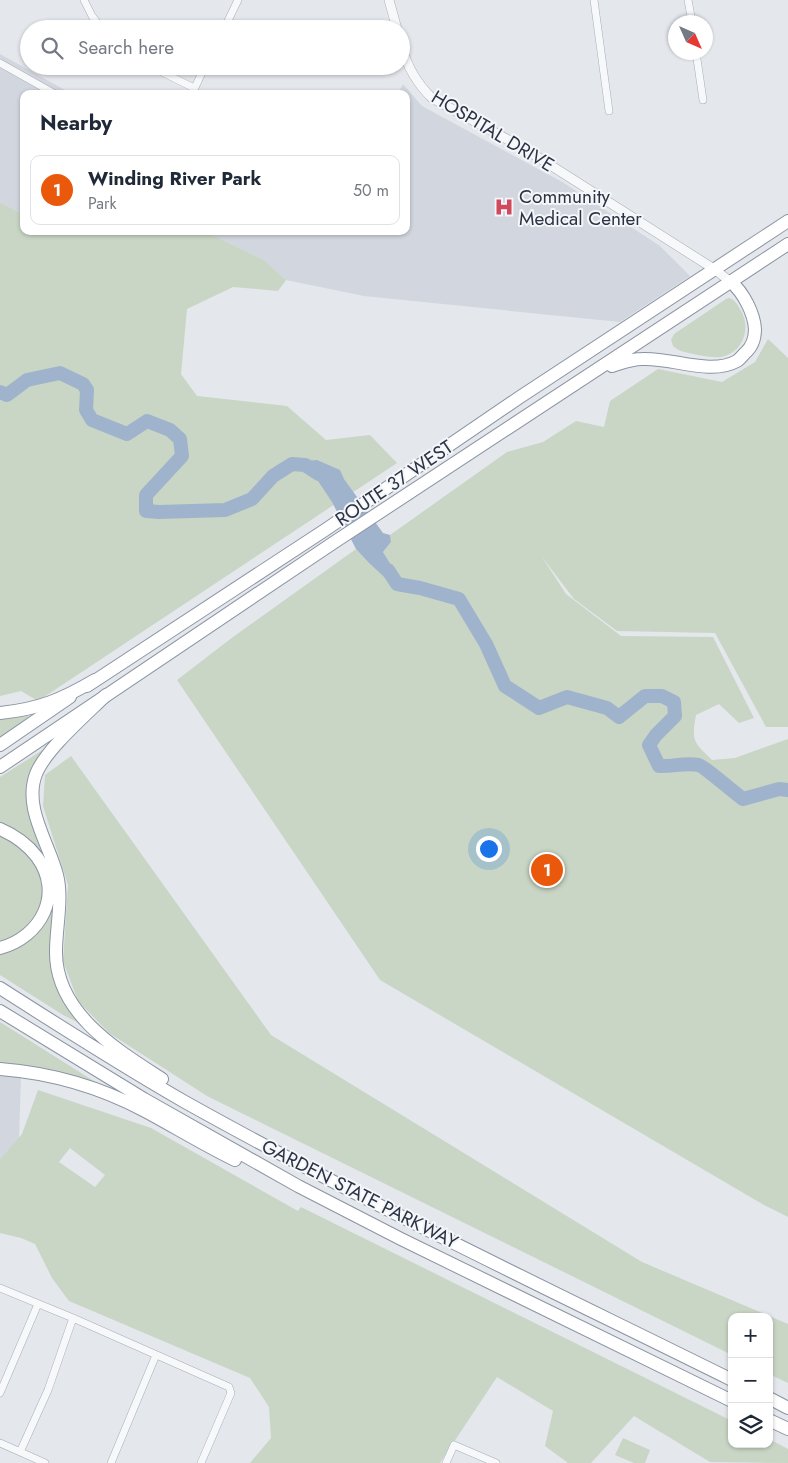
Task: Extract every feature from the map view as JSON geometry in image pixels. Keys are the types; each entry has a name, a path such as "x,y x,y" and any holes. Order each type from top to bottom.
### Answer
{"highway":[{"name":"ROUTE 37 WEST","path":"0,745 95,680 325,530 520,397 788,221"},
{"name":"ROUTE 37 WEST","path":"0,767 390,505 788,244"},
{"path":"572,387 612,366 642,358 668,360 700,366 719,366 737,361 749,350 753,341 754,324 744,298 731,282"},
{"path":"0,712 50,703 68,696 95,680"},
{"path":"106,695 50,752 38,769 33,786 32,795 35,812 59,882 56,955 63,986 80,1013 117,1050 296,1162"},
{"path":"0,829 17,839 37,857 45,874 48,893 44,911 34,928 20,940 0,948"},
{"name":"GARDEN STATE PARKWAY","path":"0,988 87,1044 182,1100 296,1162 358,1195 728,1378"},
{"name":"GARDEN STATE PARKWAY","path":"0,1011 144,1099 298,1186 728,1399"},
{"path":"0,1069 70,1081 125,1101 235,1160 402,1239"},
{"path":"773,1400 788,1408"},
{"path":"773,1422 788,1429"}],"street":[{"path":"84,0 95,20"},
{"path":"228,20 238,0"},
{"path":"389,0 395,20"},
{"path":"594,0 609,111"},
{"path":"688,0 691,15"},
{"path":"697,60 703,100"},
{"path":"0,63 20,74"},
{"name":"HOSPITAL DRIVE","path":"410,70 414,78 432,98 525,149 714,269 731,282"},
{"path":"21,75 48,90"},
{"path":"165,75 191,90"},
{"path":"193,90 201,75"},
{"path":"0,1288 227,1386 231,1393 201,1463"},
{"path":"0,1392 38,1304"},
{"path":"20,1452 48,1390 73,1318"},
{"path":"111,1463 156,1355"},
{"path":"0,1443 45,1463"},
{"path":"446,1463 454,1445 496,1463"}],"shaded area":[{"path":"0,54 20,65 20,75 38,75 65,90 20,90 20,213 0,202"},
{"name":"Community Medical Center","path":"403,84 408,90 400,90"},
{"name":"Community Medical Center","path":"410,92 422,106 564,183 660,246 690,276 620,322 364,296 286,280 264,260 212,235 410,235"},
{"path":"0,1075 21,1077 19,1138 0,1159"}],"green space":[{"path":"0,202 20,213 20,235 212,235 264,260 286,280 278,291 233,287 187,309 181,374 197,396 287,406 326,440 370,435 397,463 38,701 21,691 0,696"},
{"path":"729,298 738,305 745,323 744,336 741,343 732,353 722,357 698,355 678,350 673,346 671,340 674,334"},
{"path":"768,339 788,358 788,727 766,727 715,633 617,631 574,599 542,557 566,594 621,636 713,637 754,718 739,723 719,704 696,715 695,741 712,760 735,758 788,739 788,1217 764,1205 380,980 177,680 233,637 356,549 368,562 401,583 383,552 391,542 390,535 507,452 543,442 576,421 604,427 610,401 658,369 722,382 755,362"},
{"path":"28,716 29,718 0,739 0,719"},
{"path":"49,746 32,773 54,877 52,954 81,1024 63,1015 0,975 0,952 26,941 51,877 0,824 0,777"},
{"path":"71,756 271,1035 642,1262 762,1313 728,1313 728,1353 207,1096 109,1033 78,1001 63,961 68,885 43,806 45,775"},
{"path":"0,835 21,847 29,856 36,867 43,896 38,912 29,926 15,936 0,941"},
{"path":"0,1022 97,1083 0,1064"},
{"path":"38,1090 151,1128 298,1211 301,1207 728,1419 728,1448 773,1448 773,1441 788,1449 788,1463 710,1462 634,1416 591,1463 568,1463 545,1446 553,1411 497,1377 440,1463 250,1463 271,1438 269,1407 250,1378 69,1301 52,1278 35,1244 21,1238 0,1233 0,1159 22,1134","holes":["70,1148 105,1175 95,1187 59,1162"]},
{"path":"773,1318 788,1324 788,1383 773,1376"},
{"path":"623,1438 650,1450 645,1463 634,1463 615,1455"}],"water":[{"path":"317,460 340,470 344,479 383,533 390,535 391,542 383,552 402,583 393,585 356,549 332,502 318,481 305,471 306,461"}],"waterway":[{"path":"0,392 7,395 27,380 60,373 83,384 87,390 86,410 92,420 127,434 147,421 170,430 180,439 182,456 146,495 146,511 225,510 252,499 273,476 292,464 305,465 319,474"},
{"path":"388,570 397,584 420,588 459,599 486,644 505,686 539,708 567,697 607,708 619,717 645,696 662,696 674,702 675,716 649,745 659,766 699,765 743,799 779,789 788,790"}],"place":[{"name":"Community Medical Center","path":"504,207"},
{"name":"Winding River Park","path":"547,870"}]}
